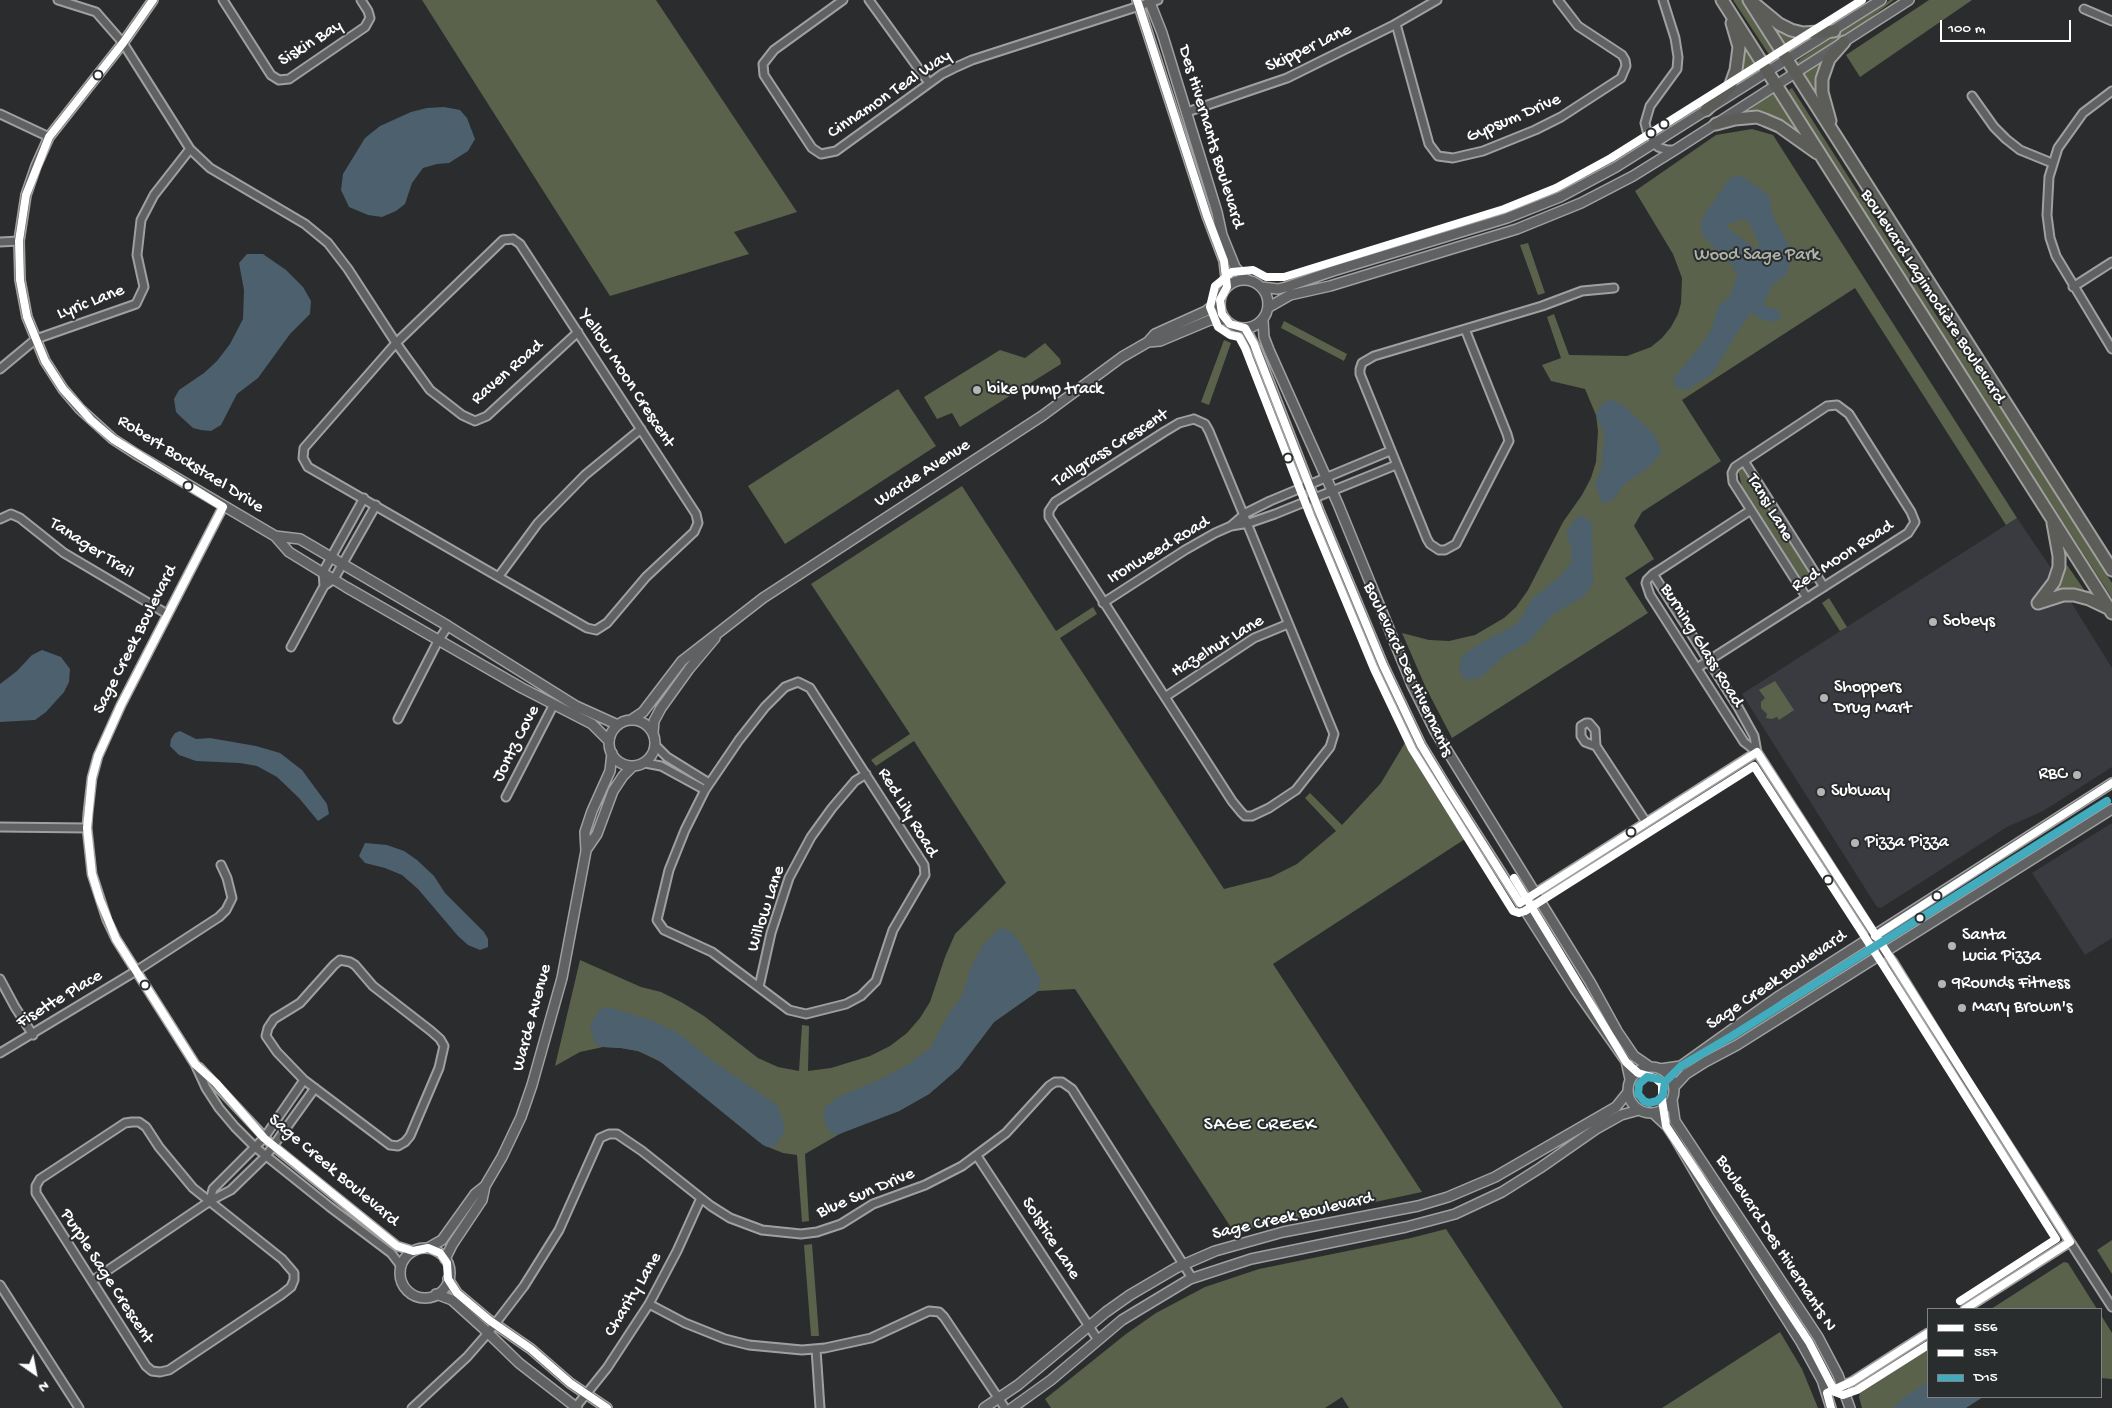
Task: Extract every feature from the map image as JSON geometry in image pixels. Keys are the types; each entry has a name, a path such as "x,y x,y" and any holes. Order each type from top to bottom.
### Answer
{"main road":[{"path":"1749,0 1790,30 1803,33 1834,31"},
{"name":"Boulevard Lagimodière Boulevard","path":"1749,0 2112,570"},
{"path":"1706,110 1730,87 1738,60 1739,46 1724,2"},
{"name":"Boulevard Lagimodière Boulevard","path":"1724,2 2111,611"},
{"path":"1832,130 1822,92 1822,79 1829,59 1844,42"},
{"path":"1716,124 1735,119 1757,117 1779,126 1822,157"},
{"path":"2052,517 2059,556 2059,567 2054,582 2038,603 2074,595 2089,598 2111,611"}],"street":[{"path":"58,0 96,12 123,44 190,149 210,168 305,224 328,243 348,269 396,343"},
{"name":"Robert Bockstael Drive","path":"153,0 123,44 49,137 26,195 19,241 20,280 27,317 46,361 63,389 91,420 136,454 275,536 289,552 438,641 522,688 592,724 609,741"},
{"name":"Siskin Bay","path":"223,0 271,75 279,80 289,79 366,28 370,18 361,0"},
{"name":"Cinnamon Teal Way","path":"843,0 774,50 762,64 764,75 816,152 821,154 836,151 942,74 972,60 1138,3 1153,1"},
{"path":"869,0 929,83"},
{"name":"Skipper Lane","path":"1186,112 1287,78 1396,24 1437,0"},
{"name":"Gypsum Drive","path":"1396,24 1429,144 1438,156 1453,158 1483,151 1535,130 1570,112 1621,78 1626,66 1622,55 1578,26 1558,0"},
{"path":"1663,0 1675,38 1678,57 1677,69 1650,106 1645,122 1647,131 1654,143 1662,149 1675,150"},
{"path":"1262,287 1278,289 1286,287 1507,218 1560,197 1587,184 1654,143 1881,0"},
{"path":"1269,306 1290,295 1330,286 1463,246 1550,217 1608,190 1675,150 1908,0"},
{"name":"Des Hivernants Boulevard","path":"1153,1 1228,252 1235,267 1246,279"},
{"name":"Des Hivernants Boulevard","path":"1138,3 1224,261 1227,287"},
{"path":"2084,9 2112,21"},
{"path":"2112,91 2082,113 2058,148 2049,177 2047,208 2050,238 2056,256 2112,349"},
{"path":"1972,96 1994,127 2006,139 2020,150 2052,163"},
{"path":"0,114 49,137"},
{"name":"Lyric Lane","path":"36,339 136,304 144,287 137,255 141,220 154,195 190,149"},
{"name":"Yellow Moon Crescent","path":"513,239 520,244 578,332 696,514 698,523 694,532 646,577 607,623 596,630 587,628 308,467 303,458 304,448 396,343 504,240 513,239"},
{"path":"0,242 19,241"},
{"path":"2073,287 2112,262"},
{"path":"1246,279 1258,283 1262,287 1268,296 1269,306 1263,320 1258,324 1245,328 1235,326 1226,320 1222,314 1220,300 1227,287 1235,281 1246,279"},
{"path":"1465,329 1509,441 1456,544 1445,550 1439,550 1430,544 1390,451 1360,374 1362,363 1374,356 1542,306 1582,291 1614,288"},
{"name":"Warde Avenue","path":"631,720 643,712 682,662 699,646 718,634 763,598 1042,416 1122,357 1148,342 1155,334 1206,311 1220,300"},
{"name":"Warde Avenue","path":"1148,342 1160,341 1210,320 1226,320"},
{"name":"Boulevard Des Hivernants","path":"1263,320 1262,328 1269,350 1332,492 1404,667 1434,731 1634,1056 1650,1067"},
{"name":"Boulevard Des Hivernants","path":"1245,328 1258,353 1314,498 1383,665 1418,738 1434,768 1576,990 1626,1061 1630,1080"},
{"name":"Raven Road","path":"396,343 430,390 462,415 475,421 487,416 578,332"},
{"path":"0,368 36,339"},
{"name":"Red Moon Road","path":"1697,668 1913,528 1914,522 1911,512 1849,414 1838,405 1827,406 1744,461"},
{"name":"Tallgrass Crescent","path":"1194,419 1205,424 1243,515 1334,734 1334,740 1296,790 1269,808 1252,816 1245,816 1241,812 1164,697 1052,525 1049,511 1055,502 1164,432 1179,423 1194,419"},
{"path":"499,576 538,523 571,488 641,429"},
{"name":"Ironweed Road","path":"1103,603 1203,539 1231,526 1243,515 1270,501 1390,451"},
{"name":"Tansi Lane","path":"1807,598 1733,482 1732,473 1735,467 1744,461 1824,587"},
{"name":"Ironweed Road","path":"1231,526 1247,524 1332,492 1396,465"},
{"path":"324,586 322,572 364,498"},
{"path":"291,647 324,586 334,579 376,505"},
{"name":"Sage Creek Boulevard","path":"223,507 107,732 98,756 90,796 87,828 92,874 100,900 116,939 196,1064 206,1088 234,1127 266,1156 392,1253 401,1266"},
{"path":"1654,574 1752,510"},
{"name":"Tanager Trail","path":"0,519 11,514 20,518 64,553 167,614"},
{"name":"Robert Bockstael Drive","path":"275,536 300,539 448,626 576,706 618,725"},
{"name":"Burning Glass Road","path":"1757,752 1754,736 1709,660 1654,574 1647,580 1646,584 1650,595 1744,742 1757,752 2112,1307"},
{"name":"Hazelnut Lane","path":"1164,697 1254,638 1288,624"},
{"path":"398,718 438,641 448,626"},
{"name":"Warde Avenue","path":"653,733 654,721 661,708 718,634"},
{"name":"Red Lily Road","path":"798,682 810,688 866,774 924,865 924,874 893,930 876,981 861,996 846,1004 806,1014 789,1010 712,952 664,930 657,920 669,870 685,830 707,787 765,707 785,687 798,682"},
{"name":"Jontz Cove","path":"506,797 554,704"},
{"path":"645,763 654,752 653,733 646,724 631,720 618,725 612,732 609,741 612,753 624,765 633,766 645,763 661,766 707,787"},
{"path":"655,745 667,757 707,787"},
{"path":"1596,746 1646,822"},
{"path":"1520,902 1757,752"},
{"name":"Warde Avenue","path":"446,1259 452,1245 482,1200 486,1186 502,1158 521,1117 532,1085 562,978 586,851 585,832 610,771 612,753"},
{"name":"Warde Avenue","path":"586,851 597,834 613,791 623,776 633,766"},
{"name":"Willow Lane","path":"759,987 771,933 790,878 811,837 832,808 856,781 866,774"},
{"name":"Sage Creek Boulevard","path":"1660,1069 1681,1066 1779,996 2112,783"},
{"name":"Sage Creek Boulevard","path":"1674,1087 1686,1074 1738,1045 2112,809"},
{"path":"0,826 87,828"},
{"name":"Fisette Place","path":"0,1053 33,1035 219,917 226,910 232,898 227,878 221,865"},
{"path":"340,960 355,965 373,986 431,1031 440,1039 444,1046 439,1068 410,1136 398,1146 390,1145 315,1088 304,1080 266,1036 268,1028 274,1019 305,998 340,960"},
{"path":"0,979 14,1007 33,1035"},
{"name":"Sage Creek Boulevard","path":"196,1064 216,1083 273,1146 397,1246 413,1251"},
{"path":"1650,1067 1660,1069 1671,1078 1674,1087 1672,1100 1662,1110 1653,1113 1639,1110 1630,1101 1628,1092 1630,1080 1636,1072 1650,1067"},
{"path":"210,1202 213,1189 264,1138 304,1080"},
{"name":"Blue Sun Drive","path":"491,1329 544,1256 574,1199 600,1138 605,1135 616,1134 625,1139 730,1218 762,1230 801,1234 817,1232 841,1224 883,1199 944,1177 977,1156 1006,1133 1048,1086 1055,1082 1068,1085 1185,1264 1192,1278"},
{"path":"92,1281 231,1190 266,1156 315,1088"},
{"name":"Sage Creek Boulevard","path":"984,1408 1018,1385 1089,1326 1130,1295 1185,1264 1215,1251 1283,1232 1418,1206 1448,1197 1495,1177 1616,1107 1628,1092"},
{"name":"Boulevard Des Hivernants N","path":"1672,1100 1676,1121 1827,1354 1842,1385 1850,1408"},
{"name":"Sage Creek Boulevard","path":"1012,1408 1051,1380 1098,1340 1143,1306 1192,1278 1251,1259 1406,1227 1455,1214 1502,1192 1596,1129 1621,1115 1639,1110"},
{"name":"Boulevard Des Hivernants N","path":"1653,1113 1668,1126 1726,1224 1801,1342 1827,1393 1831,1408"},
{"name":"Purple Sage Crescent","path":"139,1122 146,1127 171,1163 193,1188 282,1259 294,1273 291,1287 234,1328 169,1370 160,1372 152,1371 146,1366 92,1281 36,1193 36,1186 40,1179 125,1124 139,1122"},
{"name":"Solstice Lane","path":"977,1156 1098,1340"},
{"name":"Warde Avenue","path":"428,1248 442,1240 475,1194 486,1186"},
{"name":"Charity Lane","path":"579,1404 624,1344 649,1304 677,1251 701,1198"},
{"path":"1967,1308 2070,1242"},
{"path":"428,1248 440,1253 446,1259 449,1271 448,1279 446,1285 436,1294 421,1297 408,1291 401,1280 401,1266 406,1257 413,1251 428,1248"},
{"path":"448,1279 457,1293 491,1329 519,1363 579,1404 607,1408"},
{"path":"0,1285 79,1408"},
{"path":"436,1294 452,1300 491,1329 579,1404"},
{"path":"649,1304 685,1323 725,1339 777,1349 816,1349 871,1338 908,1323 923,1314 934,1311 944,1317 1004,1408"},
{"path":"412,1408 444,1380 491,1329"},
{"path":"1827,1393 1853,1381 1927,1334"},
{"path":"816,1349 821,1407"}],"shaded area":[{"path":"2017,518 2053,571 2047,585 2039,592 2049,605 2069,599 2112,668 2112,767 2043,811 2007,827 1881,908 1877,907 1742,694"},
{"path":"2112,823 2112,938 2085,955 2032,873"}],"green space":[{"path":"422,0 656,0 797,212 734,232 749,254 610,296"},
{"path":"1733,0 1742,0 1769,42 1774,52 1773,55 1768,53"},
{"path":"1890,0 1894,0 1845,37 1809,61 1801,64 1796,63 1801,58"},
{"path":"1929,0 1972,0 1860,77 1846,55"},
{"path":"1774,26 1806,38 1807,40 1790,52"},
{"path":"1744,50 1759,71 1733,88"},
{"path":"1822,60 1824,61 1818,73 1816,91 1804,74"},
{"path":"1792,88 1940,321 1978,372 2112,583 2112,598 1792,100 1789,90"},
{"path":"1772,93 1774,94 1799,134 1746,112"},
{"name":"Wood Sage Park","path":"1752,129 1773,135 2017,518 2006,525 1855,288 1682,400 1721,461 1642,512 1634,526 1654,559 1625,578 1648,613 1452,738 1426,688 1402,633 1429,640 1449,641 1475,635 1504,618 1516,607 1528,590 1563,522 1582,495 1591,478 1596,462 1598,431 1596,415 1585,389 1551,381 1542,365 1561,358 1547,317 1554,314 1569,355 1627,356 1651,347 1662,338 1678,314 1681,303 1682,278 1673,254 1635,191 1716,135"},
{"path":"1528,243 1545,293 1538,295 1520,245"},
{"path":"1284,321 1347,354 1344,361 1281,328"},
{"path":"1224,340 1231,343 1209,405 1201,402"},
{"name":"bike pump track","path":"1045,343 1060,359 1061,364 960,427 952,413 937,419 924,397 1000,350 1025,358"},
{"path":"898,389 936,446 785,544 748,486"},
{"path":"1743,468 1816,581 1806,587 1742,487 1738,470"},
{"path":"962,486 1056,631 1093,607 1097,614 1060,638 1224,889 1271,877 1297,864 1336,831 1305,798 1310,793 1342,825 1381,783 1406,741 1465,839 1273,964 1422,1192 1234,1232 1075,989 1038,991 994,1022 959,1068 929,1094 899,1111 843,1132 805,1154 809,1221 802,1222 797,1155 783,1153 763,1145 663,1063 638,1051 603,1047 580,1052 555,1066 580,960 641,987 661,992 681,1002 704,1016 758,1058 778,1067 799,1071 802,1025 809,1026 808,1071 831,1068 870,1056 890,1046 907,1033 920,1018 930,1002 955,934 1006,883 914,741 876,766 871,760 910,734 811,584"},
{"path":"2067,565 2085,591 2074,590 2051,594 2059,583"},
{"path":"1829,598 1847,627 1840,631 1822,603"},
{"path":"1775,681 1794,710 1779,720 1777,717 1772,719 1766,718 1767,714 1761,708 1761,702 1765,698 1759,690"},
{"path":"1446,1229 1563,1408 1349,1408 1342,1397 1325,1408 1051,1408 1045,1399 1126,1334 1156,1313 1205,1287 1259,1269"},
{"path":"2112,1240 2112,1274 2097,1250"},
{"path":"812,1244 819,1336 811,1336 804,1245"},
{"path":"2064,1262 2068,1263 2096,1308 1993,1308"},
{"path":"2102,1317 2112,1333 2112,1379 2102,1378"},
{"path":"1780,1332 1802,1369 1818,1408 1662,1408"},
{"path":"1927,1350 1927,1398 1960,1408 1862,1408 1859,1397 1860,1393"}],"water":[{"path":"444,107 460,110 467,118 475,139 468,151 449,163 423,168 412,183 405,204 396,211 382,217 368,215 349,207 341,190 343,174 365,138 380,126 411,112 427,108"},
{"path":"1740,175 1765,192 1771,199 1770,207 1774,218 1790,247 1790,263 1786,276 1772,285 1763,305 1776,309 1783,317 1772,322 1758,318 1752,312 1738,331 1713,373 1689,389 1677,388 1673,379 1711,330 1718,307 1731,294 1737,274 1730,263 1702,235 1701,220 1728,180","holes":["1744,219 1750,224 1758,242 1758,251 1726,226"]},
{"path":"247,254 263,254 286,270 303,287 311,301 310,314 290,334 258,378 237,394 221,425 211,431 193,428 176,412 174,399 179,390 204,373 217,361 230,344 243,319 244,290 239,263"},
{"path":"1610,399 1623,405 1655,435 1662,452 1649,467 1623,485 1615,498 1602,504 1595,483 1602,467 1604,433 1596,415 1601,405"},
{"path":"1580,515 1592,522 1593,584 1584,596 1554,614 1527,643 1504,656 1481,677 1466,681 1459,670 1462,656 1480,643 1517,624 1533,598 1558,578 1571,563 1572,551 1566,532"},
{"path":"42,650 61,657 70,669 69,682 64,692 46,712 35,720 0,722 0,684 17,671 32,655"},
{"path":"180,731 196,739 210,738 256,746 280,753 302,770 327,804 329,814 318,821 299,798 277,777 257,766 240,763 196,761 179,755 170,746 171,739 175,733"},
{"path":"365,843 387,845 404,851 417,860 434,876 445,893 484,932 488,939 488,947 480,950 468,945 418,889 402,875 365,863 359,856"},
{"path":"1000,928 1012,932 1021,944 1041,980 1038,991 994,1022 959,1068 929,1094 899,1111 837,1135 829,1132 823,1116 825,1107 838,1097 883,1078 907,1065 930,1048 947,1016 962,996 971,967 983,945"},
{"path":"601,1008 612,1008 656,1022 681,1035 706,1056 778,1106 784,1125 784,1133 775,1146 767,1147 758,1141 657,1059 638,1051 603,1047 595,1043 590,1025"},
{"path":"1927,1383 1927,1398 1981,1398 1966,1408 1893,1408 1903,1398"}],"transit line":[{"name":"556","path":"153,0 123,43 49,137 26,195 19,241 20,280 27,317 45,361 63,389 91,420 113,439 223,507 121,705 98,756 92,778 87,828 92,874 100,900 116,939 195,1064 216,1083 264,1138 397,1246 413,1251 428,1248 440,1253 447,1263 448,1279 457,1293 489,1320 531,1349 570,1383 607,1408"},
{"name":"556","path":"1137,0 1207,216 1224,261 1227,287 1220,300 1222,314 1230,324 1245,328 1254,344 1319,511 1383,665 1421,745 1520,903 1757,752 1893,962 2070,1242 1967,1308"},
{"name":"557","path":"1862,0 1611,158 1556,188 1504,209 1284,277 1266,277 1253,270 1232,272 1215,286 1210,307 1218,327 1230,335 1239,337 1245,348 1310,515 1374,669 1412,749 1513,911 1519,913 1525,911 1754,766 1885,968 2056,1239 1960,1301"},
{"name":"556","path":"1875,936 2112,783"},
{"name":"D15","path":"1659,1079 1647,1077 1639,1084 1638,1094 1644,1101 1649,1103 1657,1101 1663,1095 1665,1082 1681,1066 2107,801"},
{"name":"557","path":"1514,878 1626,1062 1638,1073 1655,1078 1662,1084 1662,1100 1666,1126 1809,1342 1835,1392 1843,1395 1857,1390 1927,1346"},
{"name":"556","path":"1831,1408 1827,1393 1853,1381 1927,1334"}],"place":[{"name":"bike pump track","path":"977,390"},
{"name":"Sobeys","path":"1933,622"},
{"name":"Shoppers Drug Mart","path":"1824,698"},
{"name":"RBC","path":"2077,775"},
{"name":"Subway","path":"1821,792"},
{"name":"Pizza Pizza","path":"1855,843"},
{"name":"Santa Lucia Pizza","path":"1952,946"},
{"name":"9Rounds Fitness","path":"1942,984"},
{"name":"Mary Brown's","path":"1962,1008"}],"district":[{"name":"SAGE CREEK","path":"1260,1126"}]}
